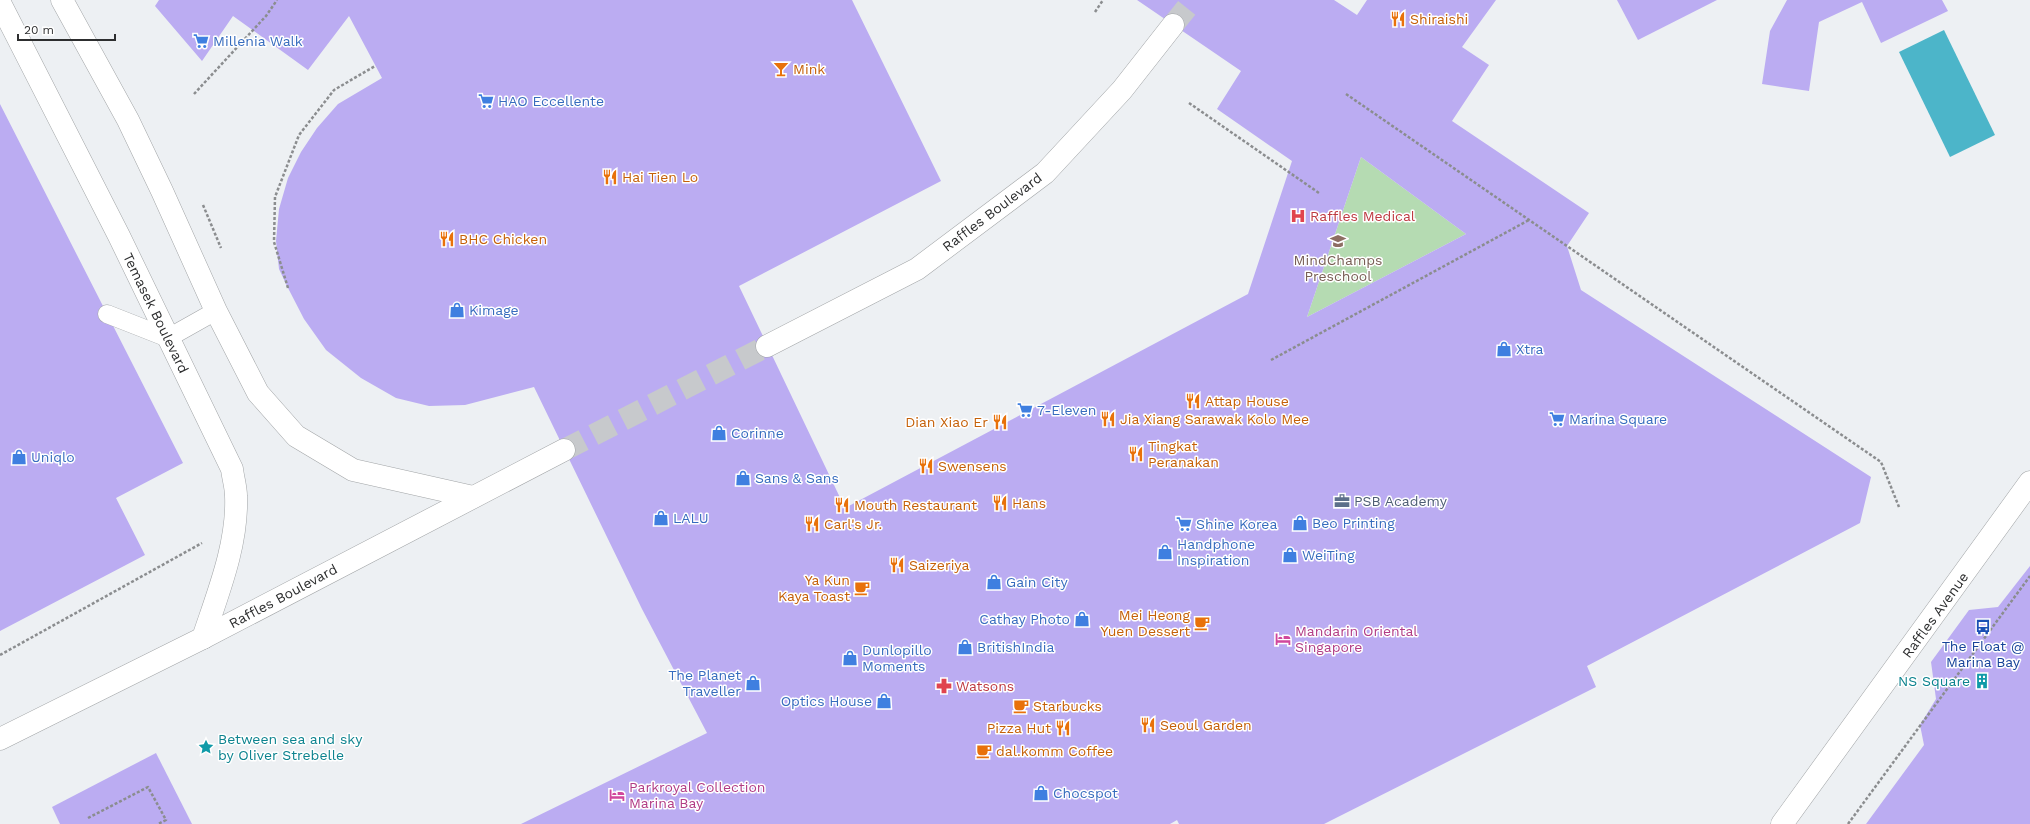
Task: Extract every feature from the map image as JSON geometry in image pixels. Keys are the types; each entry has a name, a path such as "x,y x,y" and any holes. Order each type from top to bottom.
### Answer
{"main road":[{"path":"62,0 131,127 162,191 216,311 258,393 296,436 353,470 473,497"},
{"name":"Temasek Boulevard","path":"0,3 119,236 232,469 236,496 234,525 226,565 203,638"},
{"name":"Raffles Boulevard","path":"767,346 917,269 1044,173 1122,90 1173,25"},
{"name":"Raffles Boulevard","path":"0,739 203,638 564,450"},
{"name":"Raffles Avenue","path":"1782,824 2030,482"}],"lane":[{"path":"107,314 168,338 216,311"}],"path":[{"path":"194,94 266,16 277,0"},
{"path":"1095,12 1103,0"},
{"path":"288,288 274,242 275,197 299,135 334,90 375,66"},
{"path":"1346,94 1881,462 1899,508"},
{"path":"1189,104 1318,193"},
{"path":"1271,360 1529,220"},
{"path":"0,655 234,525"},
{"path":"1848,824 2030,576"},
{"path":"88,818 148,787 166,820 158,824"}],"green space":[{"path":"1361,157 1466,234 1307,317"}],"water":[{"path":"1944,30 1995,135 1950,157 1899,52"}],"building":[{"name":"Marina Square","path":"159,0 852,0 941,181 739,286 845,508 1248,294 1292,161 1217,109 1241,71 1137,0 1334,0 1357,15 1367,0 1496,0 1462,47 1489,65 1452,121 1589,213 1567,246 1581,290 1871,477 1860,523 1587,666 1596,687 1324,824 1179,824 1177,820 1170,824 521,824 707,733 642,609 534,387 465,405 429,406 396,398 361,378 326,350 304,319 288,288 279,269 276,241 279,209 288,178 301,152 317,128 338,104 382,78 349,16 308,70 233,16 202,61 155,6","holes":["1361,157 1466,234 1307,317"]},
{"path":"1617,0 1717,0 1638,40"},
{"path":"1787,0 1942,0 1948,11 1881,43 1862,2 1819,22 1809,91 1762,84 1770,31"},
{"path":"0,104 183,463 116,498 145,555 0,631"},
{"name":"NS Square","path":"2030,566 2030,824 1866,824 1924,745 1920,725 1936,699 1931,662 1969,610 1998,607"},
{"path":"156,753 192,824 60,824 52,807"}],"tunnel":[{"path":"1173,25 1193,0"},
{"path":"564,450 767,346"}],"place":[{"name":"Shiraishi","path":"1398,19"},
{"name":"Millenia Walk","path":"201,41"},
{"name":"Mink","path":"781,69"},
{"name":"HAO Eccellente","path":"486,101"},
{"name":"Hai Tien Lo","path":"610,177"},
{"name":"Raffles Medical","path":"1298,216"},
{"name":"BHC Chicken","path":"447,239"},
{"name":"MindChamps Preschool","path":"1338,241"},
{"name":"Kimage","path":"457,310"},
{"name":"Xtra","path":"1504,349"},
{"name":"Attap House","path":"1193,401"},
{"name":"7-Eleven","path":"1025,410"},
{"name":"Jia Xiang Sarawak Kolo Mee","path":"1108,419"},
{"name":"Marina Square","path":"1557,419"},
{"name":"Dian Xiao Er","path":"1000,422"},
{"name":"Corinne","path":"719,433"},
{"name":"Tingkat Peranakan","path":"1136,454"},
{"name":"Uniqlo","path":"19,457"},
{"name":"Swensens","path":"926,466"},
{"name":"Sans & Sans","path":"743,478"},
{"name":"PSB Academy","path":"1342,501"},
{"name":"Hans","path":"1000,503"},
{"name":"Mouth Restaurant","path":"842,505"},
{"name":"LALU","path":"661,518"},
{"name":"Beo Printing","path":"1300,523"},
{"name":"Carl's Jr.","path":"812,524"},
{"name":"Shine Korea","path":"1184,524"},
{"name":"Handphone Inspiration","path":"1165,552"},
{"name":"WeiTing","path":"1290,555"},
{"name":"Saizeriya","path":"897,565"},
{"name":"Gain City","path":"994,582"},
{"name":"Ya Kun Kaya Toast","path":"862,588"},
{"name":"Cathay Photo","path":"1082,619"},
{"name":"Mei Heong Yuen Dessert","path":"1202,623"},
{"name":"The Float @ Marina Bay","path":"1983,627"},
{"name":"Mandarin Oriental Singapore","path":"1283,639"},
{"name":"BritishIndia","path":"965,647"},
{"name":"Dunlopillo Moments","path":"850,658"},
{"name":"NS Square","path":"1982,681"},
{"name":"The Planet Traveller","path":"753,683"},
{"name":"Watsons","path":"944,686"},
{"name":"Optics House","path":"884,701"},
{"name":"Starbucks","path":"1021,706"},
{"name":"Seoul Garden","path":"1148,725"},
{"name":"Pizza Hut","path":"1063,728"},
{"name":"Between sea and sky by Oliver Strebelle","path":"206,747"},
{"name":"dal.komm Coffee","path":"984,751"},
{"name":"Chocspot","path":"1041,793"},
{"name":"Parkroyal Collection Marina Bay","path":"617,795"}]}
